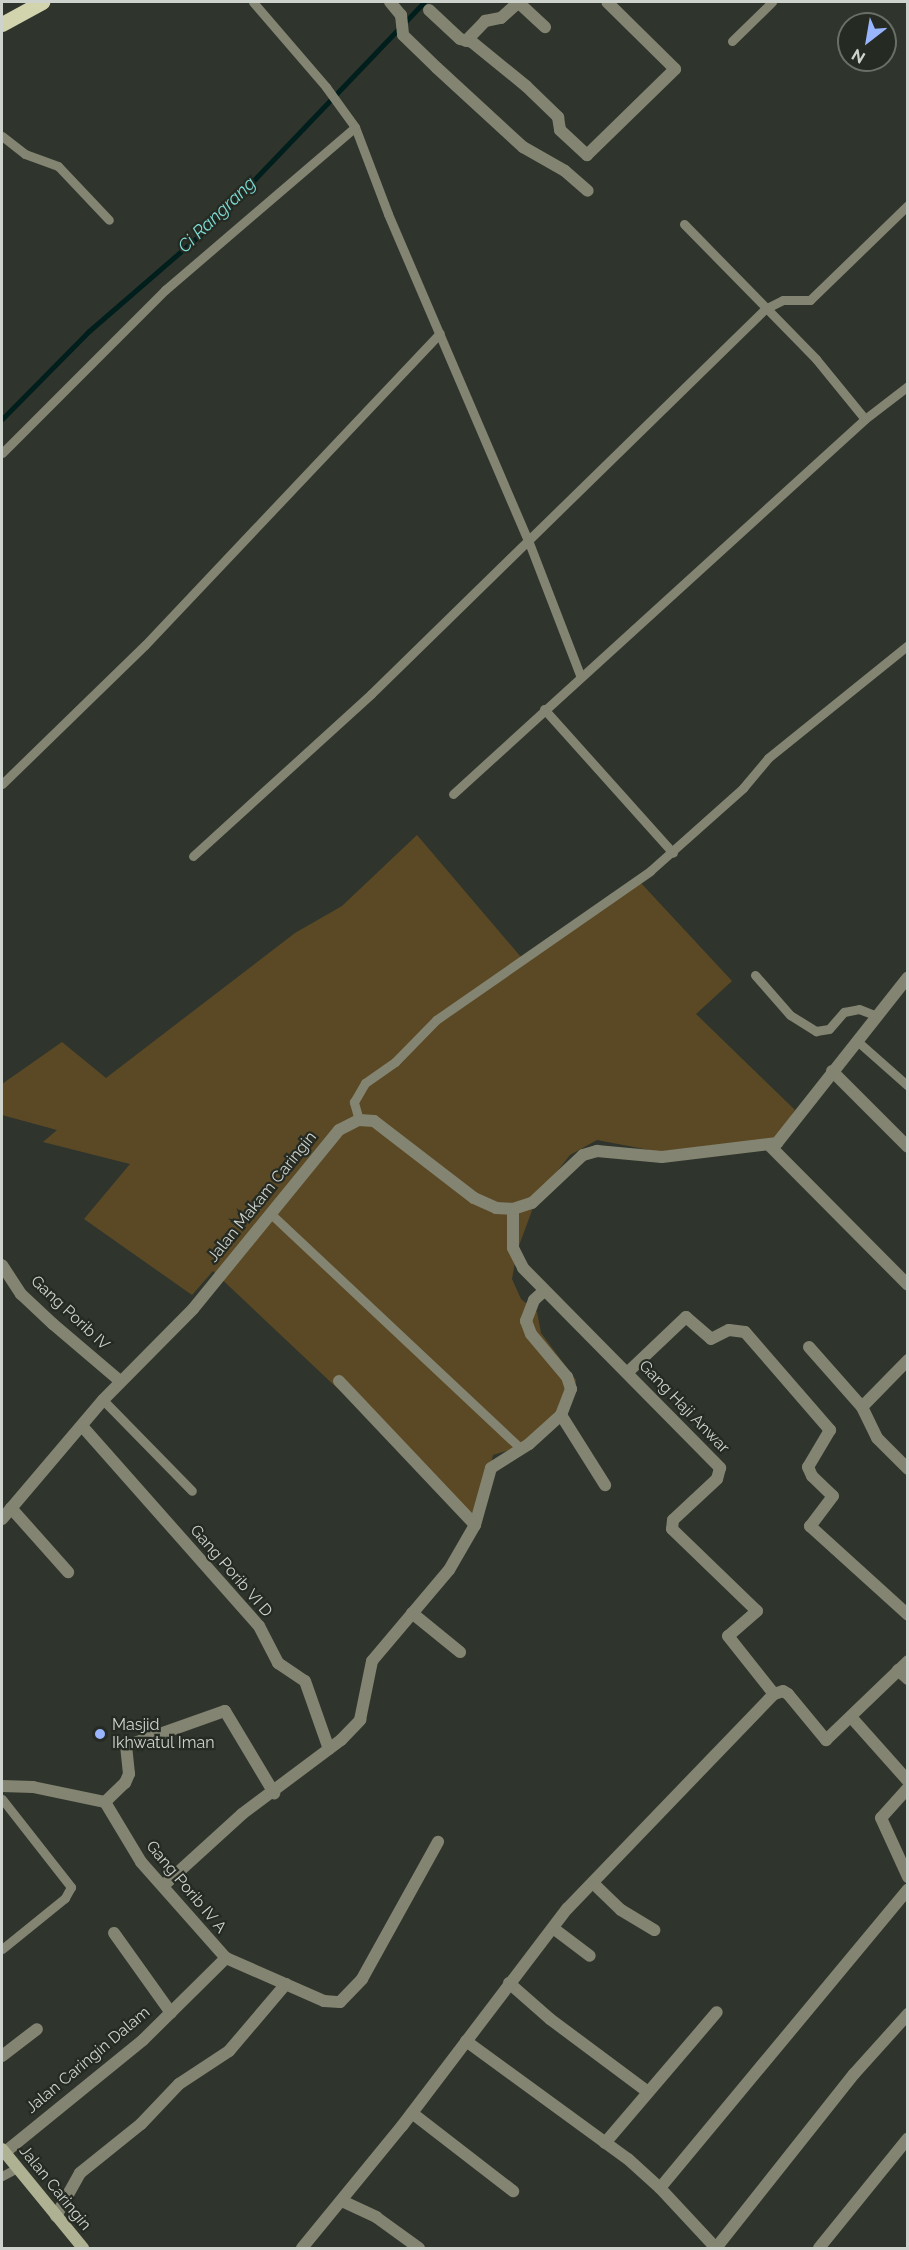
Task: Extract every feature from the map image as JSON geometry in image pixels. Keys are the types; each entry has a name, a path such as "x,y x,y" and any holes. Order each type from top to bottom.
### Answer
{"main road":[{"path":"2,24 42,2"},
{"name":"Jalan Caringin","path":"3,2151 83,2248"}],"street":[{"path":"390,2 401,25 492,120 588,191"},
{"path":"466,41 485,21 501,18 519,2 545,27"},
{"path":"429,10 526,86 558,117 560,130 587,154 675,69 607,2"},
{"path":"359,1120 380,1125 474,1198 496,1208 513,1209 532,1203 583,1155 597,1151 662,1157 773,1144 908,977"},
{"path":"832,1071 908,1147"},
{"name":"Jalan Makam Caringin","path":"2,1519 103,1400 193,1309 271,1214 324,1144 339,1130 359,1120"},
{"path":"773,1144 802,1181 908,1284"},
{"name":"Gang Haji Anwar","path":"513,1209 513,1248 523,1268 628,1372 720,1468 717,1479 673,1520 672,1529 758,1611 729,1636 774,1694"},
{"name":"Gang Porib IV","path":"2,1265 21,1294 120,1382"},
{"path":"163,1886 242,1814 274,1793 329,1749 360,1720 372,1661 449,1570 475,1525 491,1468 520,1449 561,1415 571,1389 567,1377 531,1334 526,1321 534,1300 544,1291"},
{"path":"628,1372 686,1317 711,1339 729,1330 745,1332 830,1430 808,1467 812,1476 833,1496 810,1526 908,1615"},
{"path":"809,1347 862,1407 877,1438 908,1469"},
{"path":"862,1407 908,1360"},
{"path":"339,1381 475,1525"},
{"path":"561,1415 605,1485"},
{"name":"Gang Porib VI D","path":"82,1426 259,1626 278,1663 305,1681 329,1749"},
{"path":"11,1508 68,1572"},
{"path":"412,1613 460,1652"},
{"path":"302,2248 412,2114 552,1928 774,1694 783,1691 788,1694 826,1740 904,1670"},
{"path":"2,1786 33,1787 105,1802 125,1783 129,1774 126,1746 225,1711 274,1793"},
{"path":"851,1717 908,1781"},
{"path":"908,1788 881,1818 908,1877"},
{"name":"Gang Porib IV A","path":"105,1802 125,1839 226,1958"},
{"path":"226,1958 333,2003 349,1995 438,1842"},
{"path":"594,1884 621,1910 654,1930"},
{"path":"660,2188 908,1889"},
{"path":"552,1928 590,1956"},
{"path":"114,1933 171,2013"},
{"name":"Jalan Caringin Dalam","path":"3,2151 171,2013 226,1958"},
{"path":"509,1983 550,2019 648,2092"},
{"path":"56,2216 80,2173 141,2124 180,2084 229,2051 286,1984"},
{"path":"605,2143 717,2012"},
{"path":"466,2041 605,2143 660,2188 716,2248 854,2074 908,2013"},
{"path":"2,2056 37,2029"},
{"path":"412,2114 513,2191"},
{"path":"819,2248 908,2138"},
{"path":"342,2201 376,2217 419,2248"}],"lane":[{"path":"253,2 342,106 355,127 528,540 580,675"},
{"path":"732,41 772,2"},
{"path":"2,453 165,290 355,127"},
{"path":"2,136 26,153 58,166 109,220"},
{"path":"193,856 371,694 765,309 783,300 810,300 908,205"},
{"path":"684,224 816,359 866,419"},
{"path":"2,784 145,645 440,333"},
{"path":"453,794 580,675 866,419 908,386"},
{"path":"359,1120 354,1102 365,1083 395,1062 436,1020 673,853 742,788 768,758 908,645"},
{"path":"544,709 673,853"},
{"path":"755,975 790,1014 816,1031 829,1029 844,1012 859,1009 875,1016"},
{"path":"856,1040 908,1086"},
{"path":"271,1214 520,1449"},
{"path":"103,1400 192,1491"},
{"path":"2,1799 70,1887 65,1898 2,1949"},
{"path":"2,2176 17,2168"}],"shaded area":[{"path":"417,835 526,963 640,882 732,981 696,1014 795,1110 776,1140 660,1152 597,1140 570,1155 537,1197 517,1251 512,1279 521,1299 537,1312 541,1333 576,1380 575,1387 535,1442 493,1455 477,1520 213,1271 192,1295 84,1219 130,1164 43,1142 57,1130 2,1115 2,1084 62,1042 106,1078 295,933 342,906"}],"waterway":[{"name":"Ci Rangrang","path":"2,419 89,331 209,227 424,2"}],"place":[{"name":"Masjid Ikhwatul Iman","path":"100,1734"}]}
